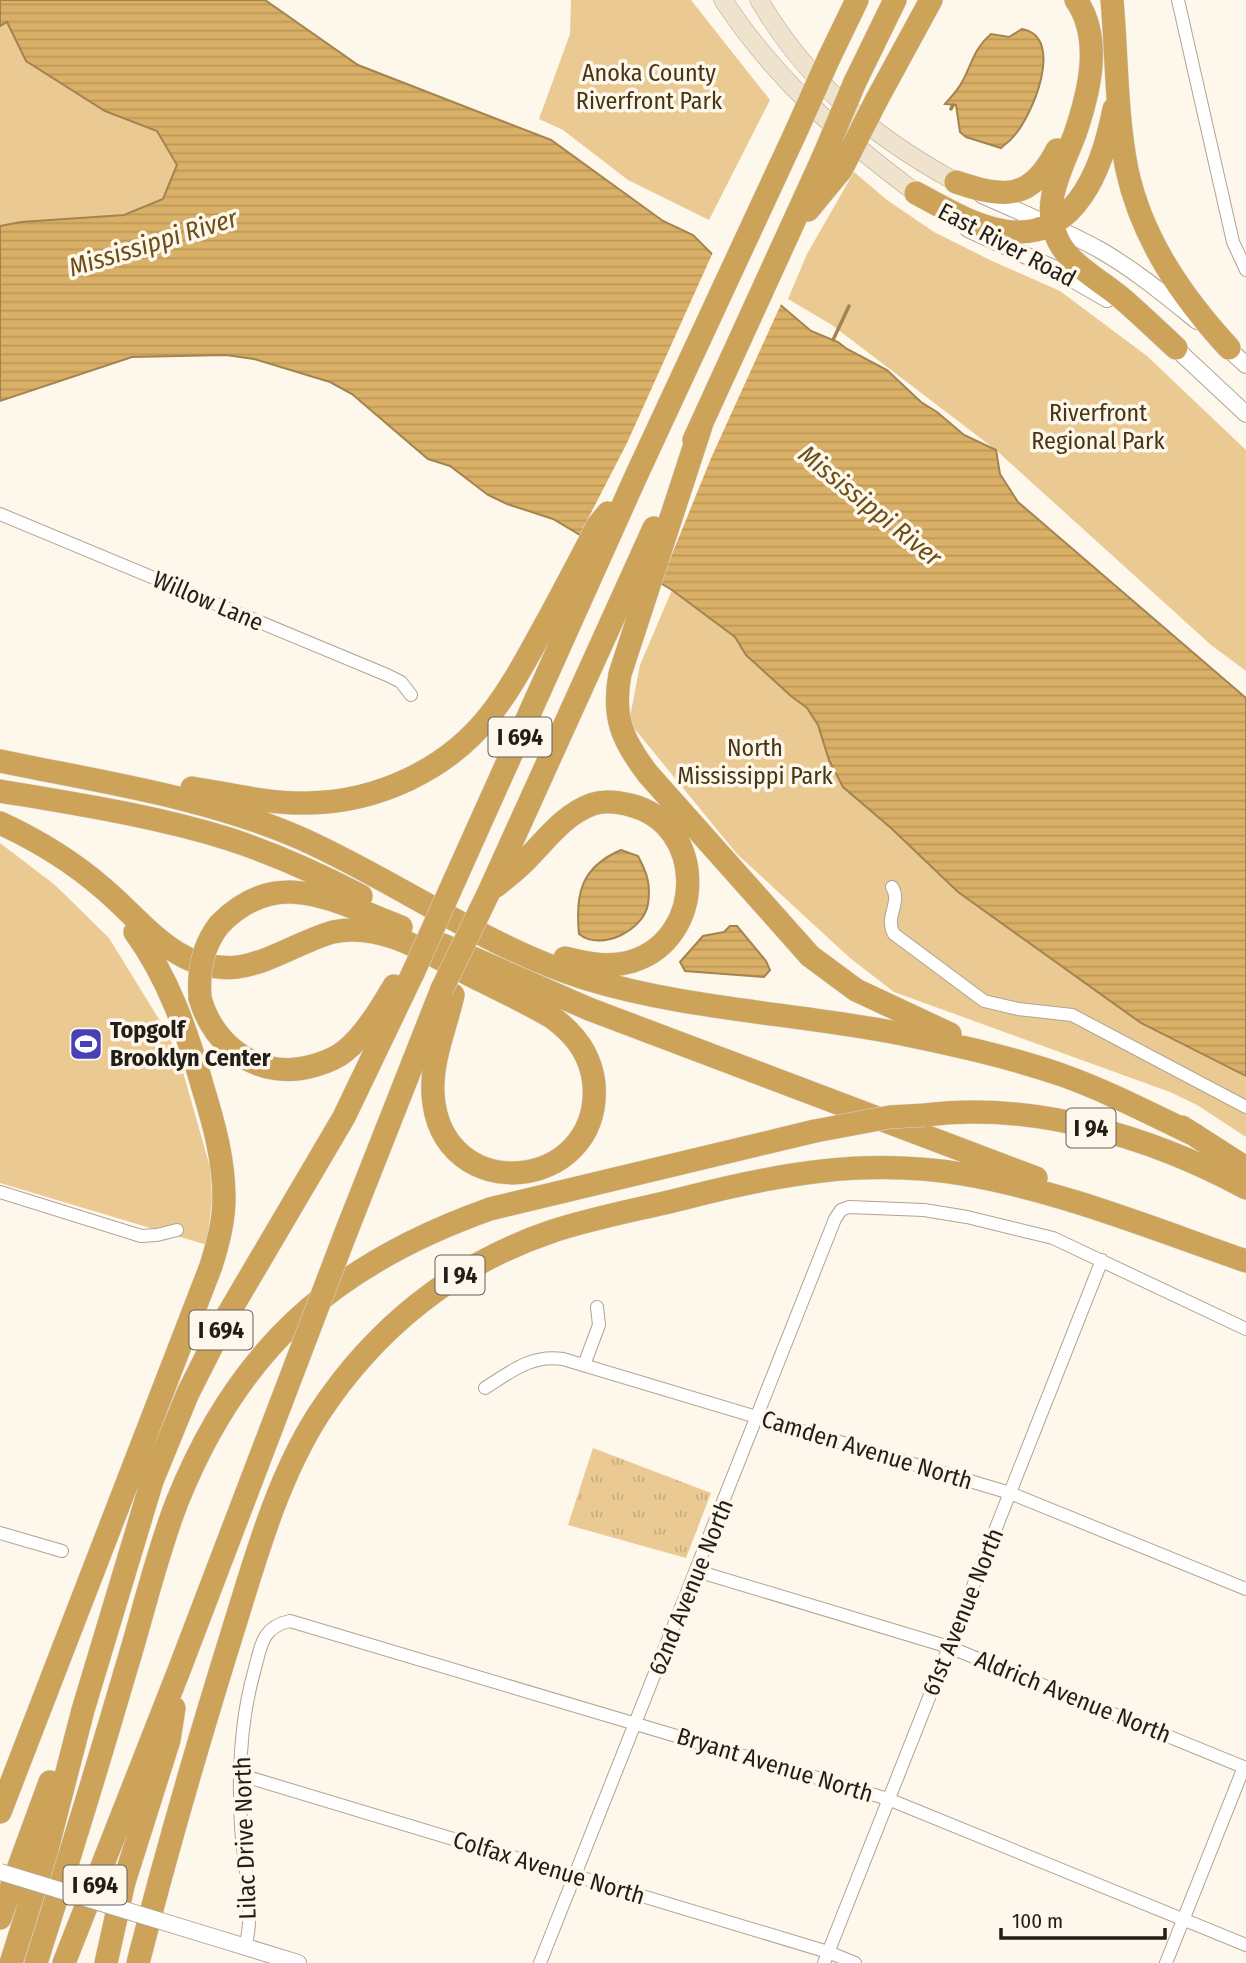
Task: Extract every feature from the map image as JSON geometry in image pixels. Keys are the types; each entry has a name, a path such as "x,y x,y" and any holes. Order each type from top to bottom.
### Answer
{"highway":[{"path":"823,53 839,0"},
{"name":"I 694","path":"11,1963 46,1853 83,1710 152,1481 188,1393 227,1317 344,1116 409,971 456,877 574,593 637,474 754,224 823,53 857,0"},
{"name":"I 694","path":"64,1963 345,1235 448,992 456,958 627,617 701,426 792,229 855,82 895,0"},
{"path":"792,229 841,170 931,0"},
{"path":"1076,0 1089,31 1090,73 1083,107 1054,189 1051,225 1058,242 1075,261 1124,300 1175,348"},
{"path":"1112,0 1124,150 1136,203 1175,283 1203,320 1229,348"},
{"path":"916,193 987,227 1013,232 1051,225 1082,198 1101,159 1114,108 1116,49"},
{"path":"956,182 973,188 1005,193 1021,190 1034,183 1056,152 1090,73"},
{"path":"0,760 278,802 326,802 360,797 421,772 440,761 468,738 491,714 574,593"},
{"path":"627,617 624,659 617,695 619,722 626,741 656,783 810,956 856,990 908,1016 946,1032 1056,1067 1159,1111 1246,1168"},
{"path":"0,760 238,815 311,843 519,952 585,978 660,997 902,1034 1021,1063 1095,1088 1195,1135"},
{"path":"0,791 155,820 230,840 295,864 360,895 406,929"},
{"path":"404,892 484,929 540,951 586,963 615,965 634,961 649,953 673,930 686,900 688,869 678,841 664,821 640,807 606,802 589,806 567,818 523,863 489,892"},
{"path":"0,823 46,847 104,889 161,944 202,964 221,967 245,965 333,932 374,932 404,942 553,1018 569,1031 582,1048 591,1068 594,1096 589,1122 580,1138 549,1166 524,1173 495,1172 464,1158 445,1136 435,1111 433,1075 448,992"},
{"path":"0,1812 211,1266 222,1226 224,1196 217,1135 185,1025 155,962 130,924 70,864"},
{"path":"409,971 354,1044 331,1059 299,1069 269,1068 238,1055 216,1033 200,998 202,960 210,938 219,925 241,907 257,899 281,892 297,891 333,900 589,1009 984,1157 1211,1249"},
{"name":"I 94","path":"36,1963 177,1503 199,1453 249,1373 278,1339 304,1313 357,1271 411,1241 490,1209 815,1131 882,1118 958,1112 1006,1114 1085,1126 1162,1149 1202,1165 1246,1188"},
{"name":"I 94","path":"138,1963 191,1766 271,1515 287,1473 311,1426 342,1379 392,1324 429,1295 491,1256 555,1230 753,1180 794,1173 873,1167 944,1172 1014,1185 1246,1261"},
{"path":"106,1963 127,1874 169,1740 178,1673"},
{"path":"0,1827 45,1695"},
{"path":"0,1918 55,1766 83,1710"},
{"path":"152,1963 193,1797 191,1766"},
{"path":"77,1963 126,1806"}],"main road":[{"name":"East River Road","path":"723,0 790,87 843,135 916,193"},
{"name":"East River Road","path":"759,0 793,51 831,94 876,131 956,182"}],"street":[{"path":"1178,0 1233,242 1246,270"},
{"name":"East River Road","path":"956,182 1051,225 1130,269 1229,348"},
{"name":"East River Road","path":"916,193 968,229 1053,268 1147,325 1246,415"},
{"path":"1229,348 1246,365"},
{"name":"Willow Lane","path":"0,514 387,675 401,682 411,695"},
{"path":"892,887 897,901 890,923 894,934 984,1001 1018,1009 1072,1015 1246,1107"},
{"path":"0,1192 141,1236 177,1230"},
{"name":"62nd Avenue North","path":"540,1963 835,1219 841,1210 924,1210 967,1217 1053,1238 1102,1260"},
{"path":"1102,1260 1246,1329"},
{"name":"61st Avenue North","path":"826,1957 1102,1260"},
{"path":"584,1365 599,1325 597,1307"},
{"name":"Camden Avenue North","path":"485,1388 525,1363 543,1357 563,1359 1010,1493 1246,1589"},
{"path":"0,1533 62,1552"},
{"name":"Aldrich Avenue North","path":"697,1571 949,1647 1245,1767"},
{"name":"Bryant Avenue North","path":"290,1621 888,1799 1246,1945"},
{"name":"Lilac Drive North","path":"245,1947 250,1921 241,1824 241,1735 247,1696 260,1648 272,1626 290,1621"},
{"path":"1166,1963 1245,1767"},
{"name":"Colfax Avenue North","path":"241,1775 575,1876 826,1957 855,1963"},
{"path":"0,1872 245,1947 264,1958 298,1963"}],"green space":[{"name":"Anoka County Riverfront Park","path":"571,0 691,0 770,100 709,220 628,180 563,130 539,119 570,34"},
{"path":"7,22 105,111 157,131 177,165 163,199 124,215 21,222 0,226 0,26"},
{"name":"Riverfront Regional Park","path":"854,172 887,200 934,232 1060,291 1147,356 1246,450 1246,671 1211,645 996,450 832,325 788,299 807,254"},
{"name":"North Mississippi Park","path":"672,590 735,637 746,655 807,708 818,725 843,787 958,892 1141,1023 1246,1076 1246,1137 1197,1105 1170,1092 894,992 850,958 737,854 629,722 640,665"},
{"name":"Topgolf Brooklyn Center","path":"0,843 55,885 109,938 165,1029 179,1058 210,1167 212,1200 207,1245 0,1183"},
{"path":"593,1448 711,1493 686,1558 568,1525"}],"water":[{"name":"Mississippi River","path":"0,0 265,0 358,65 551,140 663,221 693,235 738,280 757,285 811,331 838,342 887,370 921,402 964,435 996,450 1000,474 1018,502 1246,698 1246,1076 1141,1023 958,892 843,787 829,760 818,725 807,708 746,655 735,637 672,590 553,519 488,495 450,466 428,459 352,394 330,382 254,359 226,355 132,357 0,401 0,226 21,222 124,215 163,199 177,165 157,131 105,111 26,61 7,22 0,26"},
{"path":"1022,29 1035,35 1042,46 1041,78 1029,113 1013,137 1001,148 966,137 960,132 956,105 945,104 960,85 985,39 991,34 1009,37"},
{"path":"621,850 638,856 646,873 649,897 645,913 639,922 620,936 598,941 588,939 579,934 578,906 583,883 597,865"},
{"path":"730,926 737,926 766,961 770,970 764,977 685,971 680,962 703,936 724,932"}],"pier":[{"path":"714,250 740,277 759,282 782,302 712,456 659,586 578,538 627,443"}],"waterway":[{"path":"951,109 953,105"},
{"path":"833,340 849,306"}],"place":[{"name":"Topgolf Brooklyn Center","path":"86,1044"}]}
